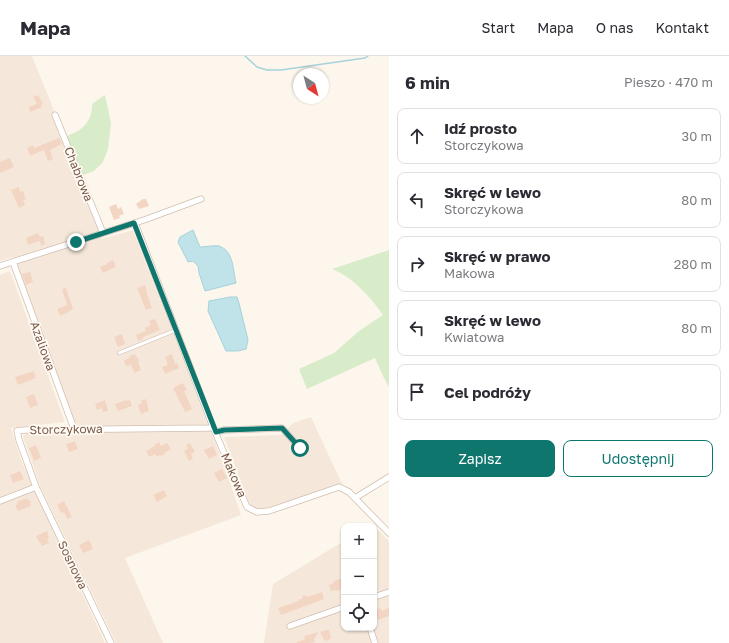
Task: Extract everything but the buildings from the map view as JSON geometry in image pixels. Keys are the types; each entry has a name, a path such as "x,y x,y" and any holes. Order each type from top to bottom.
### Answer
{"street":[{"name":"Chabrowa","path":"55,115 104,233"},
{"path":"0,266 134,223 201,199"},
{"name":"Makowa","path":"134,223 215,429 248,507 257,512 269,511 339,487 349,492 389,533"},
{"name":"Azaliowa","path":"13,262 74,429"},
{"name":"Storczykowa","path":"36,487 17,431 74,429 210,428 224,430 282,428 300,448"},
{"path":"355,498 389,477"},
{"path":"0,501 36,487"},
{"name":"Sosnowa","path":"36,487 111,643"},
{"path":"377,596 389,592"},
{"path":"290,626 341,608"},
{"path":"371,631 375,643"}],"lane":[{"path":"119,354 176,330"}],"shaded area":[{"path":"0,56 32,56 55,113 52,116 102,239 133,230 225,468 241,515 125,558 163,643 116,643 41,488 23,437 26,433 78,432 13,257 0,261"},
{"path":"10,271 65,422 11,428 21,460 105,643 0,643 0,275"},
{"path":"311,417 342,484 271,507 260,509 252,507 224,437 281,435 293,423"},
{"path":"377,529 389,541 389,643 264,643 273,584 341,543 341,631 377,631"}],"green space":[{"path":"105,95 111,123 108,149 103,162 94,171 83,175 67,136 78,131 86,124 92,110 92,104"},
{"path":"389,250 389,387 375,358 307,389 299,369 334,353 359,331 383,315 354,282 332,269"}],"water":[{"path":"193,230 200,247 219,246 228,252 232,262 236,283 205,291 198,266 193,261 188,262 178,242 180,237"},
{"path":"237,297 248,340 246,349 238,351 226,351 208,311 209,301"}],"waterway":[{"path":"245,56 257,67 267,70 281,70 365,58 368,56"}],"route":[{"path":"76,242 134,223 216,432 224,430 282,428 300,448"}]}
